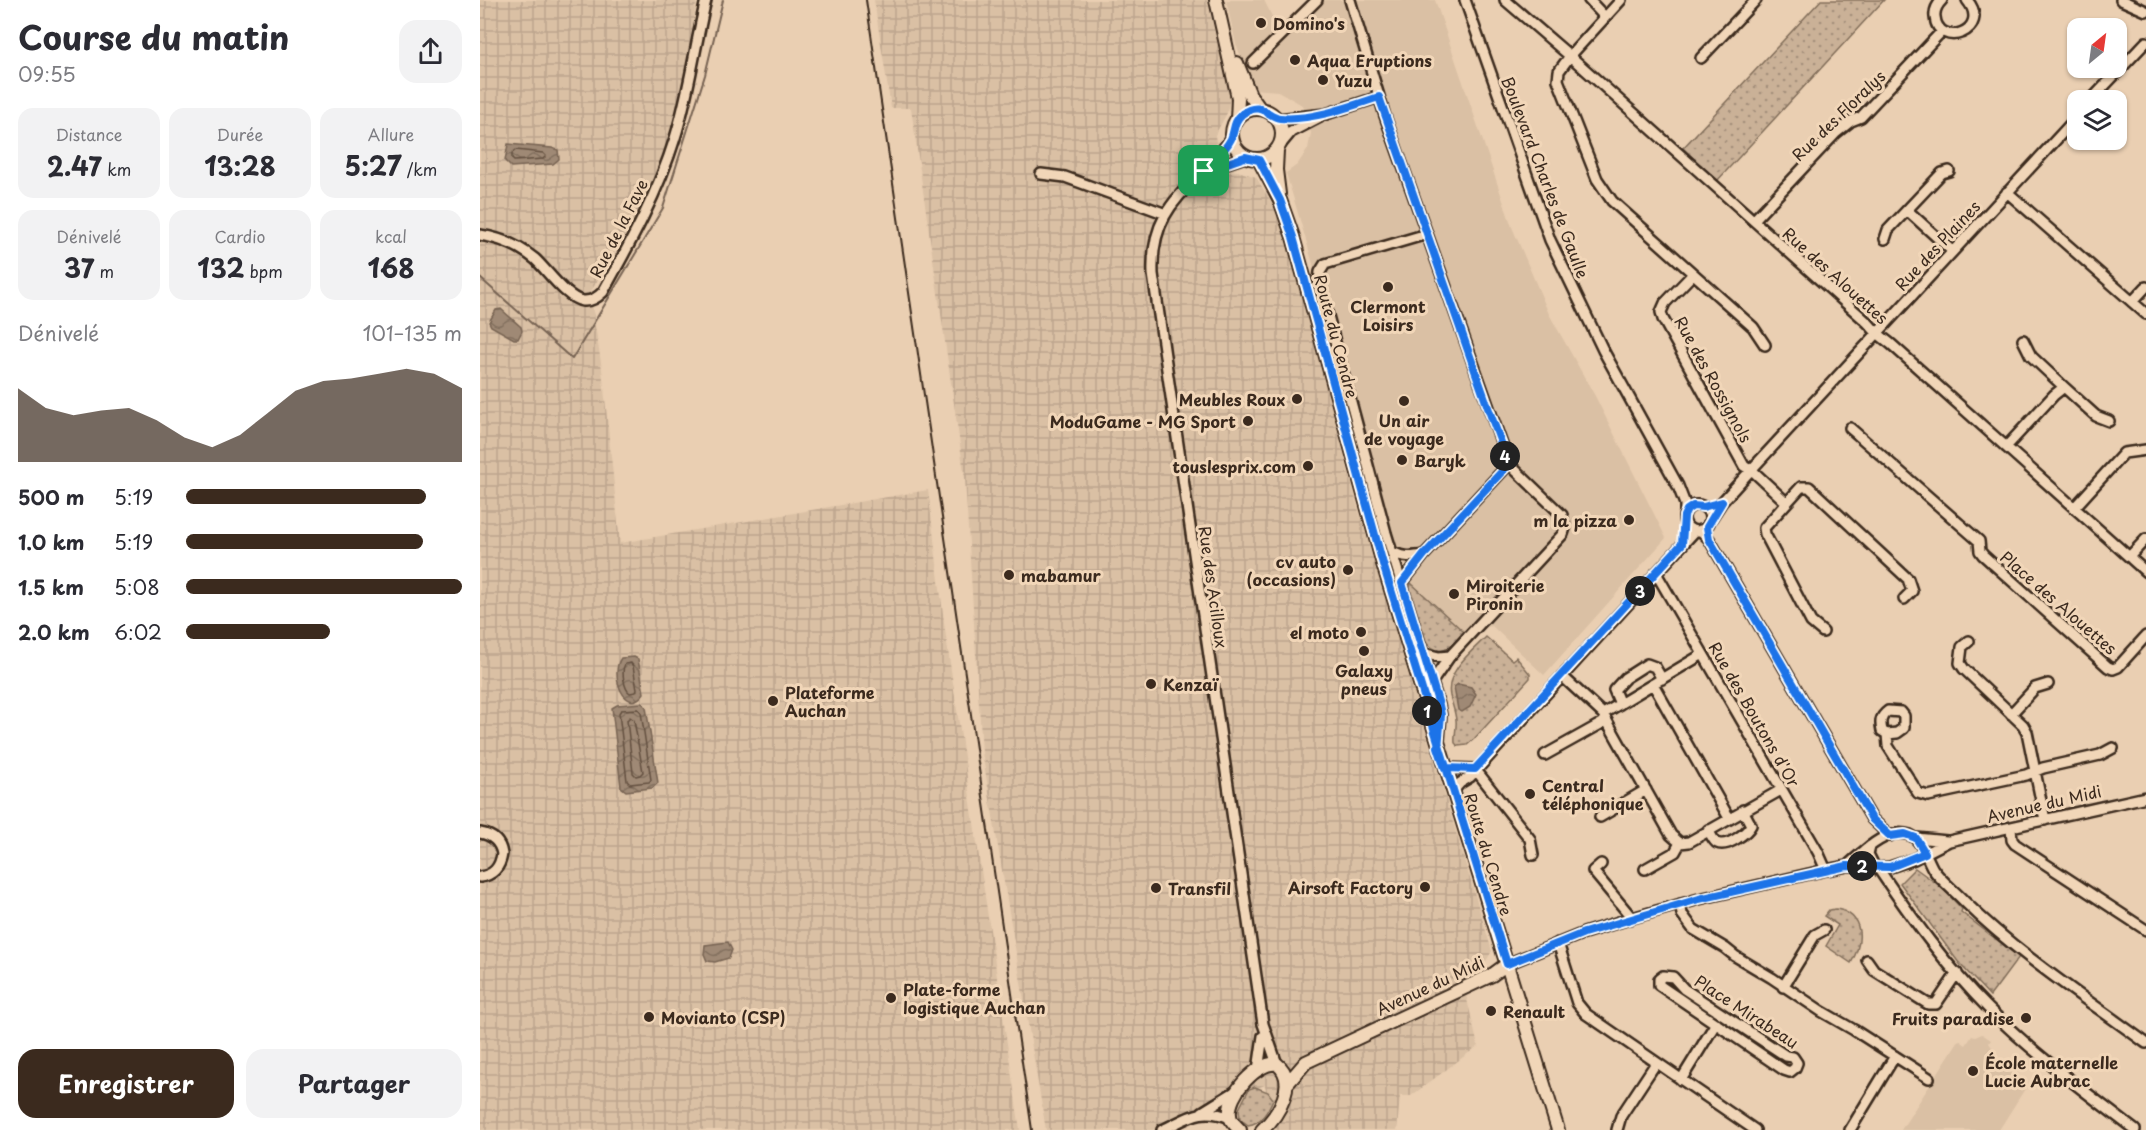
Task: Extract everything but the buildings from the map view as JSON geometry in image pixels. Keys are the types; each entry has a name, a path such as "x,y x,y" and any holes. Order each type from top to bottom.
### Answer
{"main road":[{"path":"1216,0 1238,98 1237,120"},
{"path":"1224,32 1250,95 1260,109"},
{"path":"1260,109 1269,112 1277,119 1282,131 1279,147 1267,158 1259,160 1245,157 1238,150 1232,137 1233,128 1237,120 1247,111 1260,109"},
{"name":"Route du Cendre","path":"1279,147 1276,170 1280,200"},
{"name":"Route du Cendre","path":"1259,160 1280,200 1293,237 1365,504 1438,747 1558,1130"},
{"name":"Avenue du Midi","path":"1258,1070 1268,1064 1306,1062 1492,975 1507,964"},
{"name":"Avenue du Midi","path":"1262,1130 1275,1124 1287,1084 1306,1062"},
{"path":"1277,1064 1286,1074 1287,1084"},
{"path":"1234,1125 1231,1104 1239,1089 1258,1070"}],"street":[{"name":"Rue de la Fave","path":"480,235 493,237 526,253 572,297 584,302 595,299 603,292 644,218 674,141 706,0"},
{"path":"1253,63 1317,0"},
{"path":"1350,0 1379,97 1509,464 1562,515 1565,528 1563,534 1450,656 1432,682"},
{"name":"Boulevard Charles de Gaulle","path":"1465,0 1550,240 1603,350 1678,486 1684,504 1685,517"},
{"name":"Rue des Alouettes","path":"1504,0 1570,56 2146,572"},
{"path":"1589,0 1605,17"},
{"path":"1621,0 1570,56 1559,71 1558,80 1601,185 1612,201 1753,327 1765,345"},
{"path":"1701,58 1756,0"},
{"path":"1942,0 1936,8 1935,21 1942,31 1948,34 1960,34 1973,22 1974,10 1967,0"},
{"path":"2121,0 2146,11"},
{"name":"Rue des Floralys","path":"1754,220 1836,133 1851,121 1861,117 1942,31"},
{"path":"2100,90 2146,42"},
{"path":"1279,147 1291,132 1326,114 1379,97"},
{"path":"1277,119 1326,114"},
{"name":"Rue des Plaines","path":"1453,791 1470,777 1682,544 1703,527 1751,470 2067,128"},
{"name":"Rue des Acilloux","path":"1232,137 1221,153 1184,189 1166,214 1155,244 1153,274 1263,1024 1263,1045 1258,1070"},
{"name":"Rue des Acilloux","path":"1204,171 1245,157"},
{"path":"1885,238 1888,230 1942,173 1949,171"},
{"path":"1041,174 1065,177 1166,214"},
{"path":"2007,192 2146,314"},
{"path":"1908,210 1952,251"},
{"path":"1427,234 1325,264 1318,282 1392,552 1441,715 1438,747"},
{"name":"Rue des Rossignols","path":"1693,274 1665,303 1661,312 1663,319 1744,466 1786,502"},
{"path":"2132,302 2146,287"},
{"path":"2023,340 2031,356 2096,416 2109,421"},
{"path":"2006,447 2064,387"},
{"name":"Place des Alouettes","path":"1850,428 1979,541 1983,555 2108,667 2113,669 2118,667 2146,636"},
{"path":"2074,508 2124,453 2146,450"},
{"path":"1402,583 1424,555 1509,464"},
{"name":"Boulevard Charles de Gaulle","path":"1678,486 1702,506"},
{"path":"1823,632 1811,622 1764,528 1801,487 1809,487 1908,579 1912,591 1904,599"},
{"path":"1682,544 1685,517 1693,506 1722,502"},
{"path":"1702,506 1708,511 1703,527 1709,539 1872,819 1890,836 1874,843 1847,866"},
{"path":"1685,517 1690,529 1703,527"},
{"path":"2130,557 2146,539"},
{"path":"1392,552 1401,556 1424,555"},
{"name":"Rue des Boutons d'Or","path":"1656,573 1818,852 1826,870"},
{"path":"1969,641 1962,647 1960,663 2023,725 2027,732 2044,820"},
{"path":"1423,653 1439,657 1450,656"},
{"path":"1545,755 1605,718 1620,704 1703,654"},
{"path":"1620,704 1614,690 1625,678 1647,664 1655,667 1662,679"},
{"path":"1562,676 1605,718 1671,835 1680,843 1689,842 1781,790"},
{"path":"1653,684 1729,818"},
{"path":"2011,714 2035,688 2048,684"},
{"path":"1887,734 1888,746 1918,793 1928,796 2026,775 2100,755 2112,748"},
{"path":"1445,768 1475,769 1530,839 1533,855"},
{"path":"1600,817 1646,790"},
{"name":"Avenue du Midi","path":"1507,964 1558,943 1680,904 1847,866 1890,867 1949,841 2146,797"},
{"path":"1708,830 1715,842 1720,844 1728,843 1749,831 1751,825 1743,810"},
{"path":"1872,819 1874,843 1868,854 1913,919 1957,973 2018,1037 2135,1130"},
{"path":"2011,828 2012,840 2015,844 2146,930"},
{"path":"480,833 496,840 501,854 497,869 488,876 480,877"},
{"name":"Avenue du Midi","path":"1890,836 1905,834 1916,838 1949,841"},
{"path":"1916,838 1937,873 1975,912 2022,951 2146,1043"},
{"path":"1645,869 1675,852 1680,843"},
{"path":"1601,864 1593,871 1632,918"},
{"path":"1680,904 1682,914 1693,929 1929,1078"},
{"path":"1783,987 1815,935 1824,930"},
{"path":"1558,943 1578,1006 1592,1019 1755,1130"},
{"path":"1867,960 1874,970 1928,1004 1936,1004 1957,973"},
{"name":"Place Mirabeau","path":"1663,975 1673,977 1684,989 1786,1056 1792,1057 1797,1063 1795,1068 1787,1071 1716,1023 1659,985 1659,979 1663,975"},
{"name":"Place Mirabeau","path":"1681,1080 1716,1023"},
{"name":"Rue des Acilloux","path":"1263,1024 1277,1064"},
{"path":"1850,1130 1895,1056"},
{"path":"1619,1129 1621,1116 1656,1063"},
{"path":"1162,1130 1202,1112 1239,1089"},
{"path":"1202,1112 1220,1114 1234,1125"}],"shaded area":[{"path":"480,0 697,0 678,113 645,202 590,293 602,369 620,543 928,490 945,630 1020,1130 480,1130"},
{"path":"874,0 1207,0 1231,93 1227,113 1215,135 1220,173 1238,171 1256,177 1273,205 1287,241 1358,508 1492,951 1466,995 1478,1046 1411,1096 1400,1096 1397,1130 1273,1130 1265,1085 1156,1130 1046,1130 982,752 965,479 911,108 891,108"},
{"path":"1226,0 1264,0 1283,39 1323,0 1435,0 1512,227 1549,314 1595,396 1666,538 1544,675 1492,626 1464,632 1411,583 1412,579 1396,543 1286,173 1297,165 1308,149 1311,133 1302,105 1278,91 1254,89 1236,44"},
{"path":"1821,0 1884,0 1717,181 1683,148"},
{"path":"1411,583 1464,632 1446,649 1436,650 1430,647 1425,640 1409,592"},
{"path":"1486,637 1512,660 1516,657 1530,674 1530,678 1474,739 1467,745 1458,746 1455,743 1456,720 1449,687 1451,679 1460,663"},
{"path":"1915,868 1940,886 1962,909 1961,912 2019,957 1990,996 1959,963 1900,883"},
{"path":"1836,909 1852,917 1859,930 1858,947 1851,963 1826,946 1838,925 1824,916 1829,910"},
{"path":"1670,985 1785,1060 1784,1063 1668,986"},
{"name":"École maternelle Lucie Aubrac","path":"1982,1034 1991,1040 1989,1043 1993,1049 1987,1058 2028,1084 1999,1130 1901,1130 1959,1040 1966,1045 1972,1036"},
{"path":"1255,1087 1268,1092 1273,1099 1261,1119 1248,1125 1240,1119 1239,1109 1249,1089"}],"water":[{"path":"508,144 552,148 558,150 559,159 553,164 511,167 505,161"},
{"path":"501,309 521,327 522,331 518,339 491,326 489,322 496,310"},
{"path":"621,658 638,659 644,693 637,699 631,700 621,691 617,674"},
{"path":"1458,684 1471,687 1476,694 1470,707 1462,712 1458,710 1454,687"},
{"path":"642,703 646,707 658,783 652,788 626,791 621,787 612,708 617,705"},
{"path":"728,942 732,950 729,958 715,962 707,961 704,954 705,945"}],"waterway":[{"path":"480,278 572,359 663,208 705,75 723,0"}],"railway":[{"path":"866,0 1032,1130"}],"place":[{"name":"Domino's","path":"1261,23"},
{"name":"Aqua Eruptions","path":"1295,60"},
{"name":"Yuzu","path":"1323,80"},
{"name":"Clermont Loisirs","path":"1388,287"},
{"name":"Meubles Roux","path":"1297,399"},
{"name":"Un air de voyage","path":"1404,401"},
{"name":"ModuGame - MG Sport","path":"1248,421"},
{"name":"Baryk","path":"1402,460"},
{"name":"touslesprix.com","path":"1308,466"},
{"name":"m la pizza","path":"1629,520"},
{"name":"cv auto (occasions)","path":"1348,570"},
{"name":"mabamur","path":"1009,575"},
{"name":"Miroiterie Pironin","path":"1454,594"},
{"name":"el moto","path":"1361,632"},
{"name":"Galaxy pneus","path":"1364,651"},
{"name":"Kenzaï","path":"1151,684"},
{"name":"Plateforme Auchan","path":"773,701"},
{"name":"Central téléphonique","path":"1530,794"},
{"name":"Airsoft Factory","path":"1425,887"},
{"name":"Transfil","path":"1156,888"},
{"name":"Plate-forme logistique Auchan","path":"891,998"},
{"name":"Renault","path":"1491,1011"},
{"name":"Movianto (CSP)","path":"649,1017"},
{"name":"Fruits paradise","path":"2026,1018"},
{"name":"École maternelle Lucie Aubrac","path":"1973,1071"}],"route":[{"path":"1204,171 1221,153 1232,137 1237,120 1247,111 1265,110 1277,119 1300,117 1326,114 1379,97 1509,464 1424,555 1402,583 1439,705 1441,731 1438,747 1445,768 1475,769 1682,544 1684,516 1687,510 1697,505 1703,507 1722,502 1707,527 1709,539 1829,748 1872,819 1881,829 1890,836 1905,834 1916,838 1925,853 1890,867 1847,866 1699,899 1584,933 1507,964 1438,747 1362,494 1293,237 1280,200 1259,160 1245,157 1227,161 1204,171"}]}
